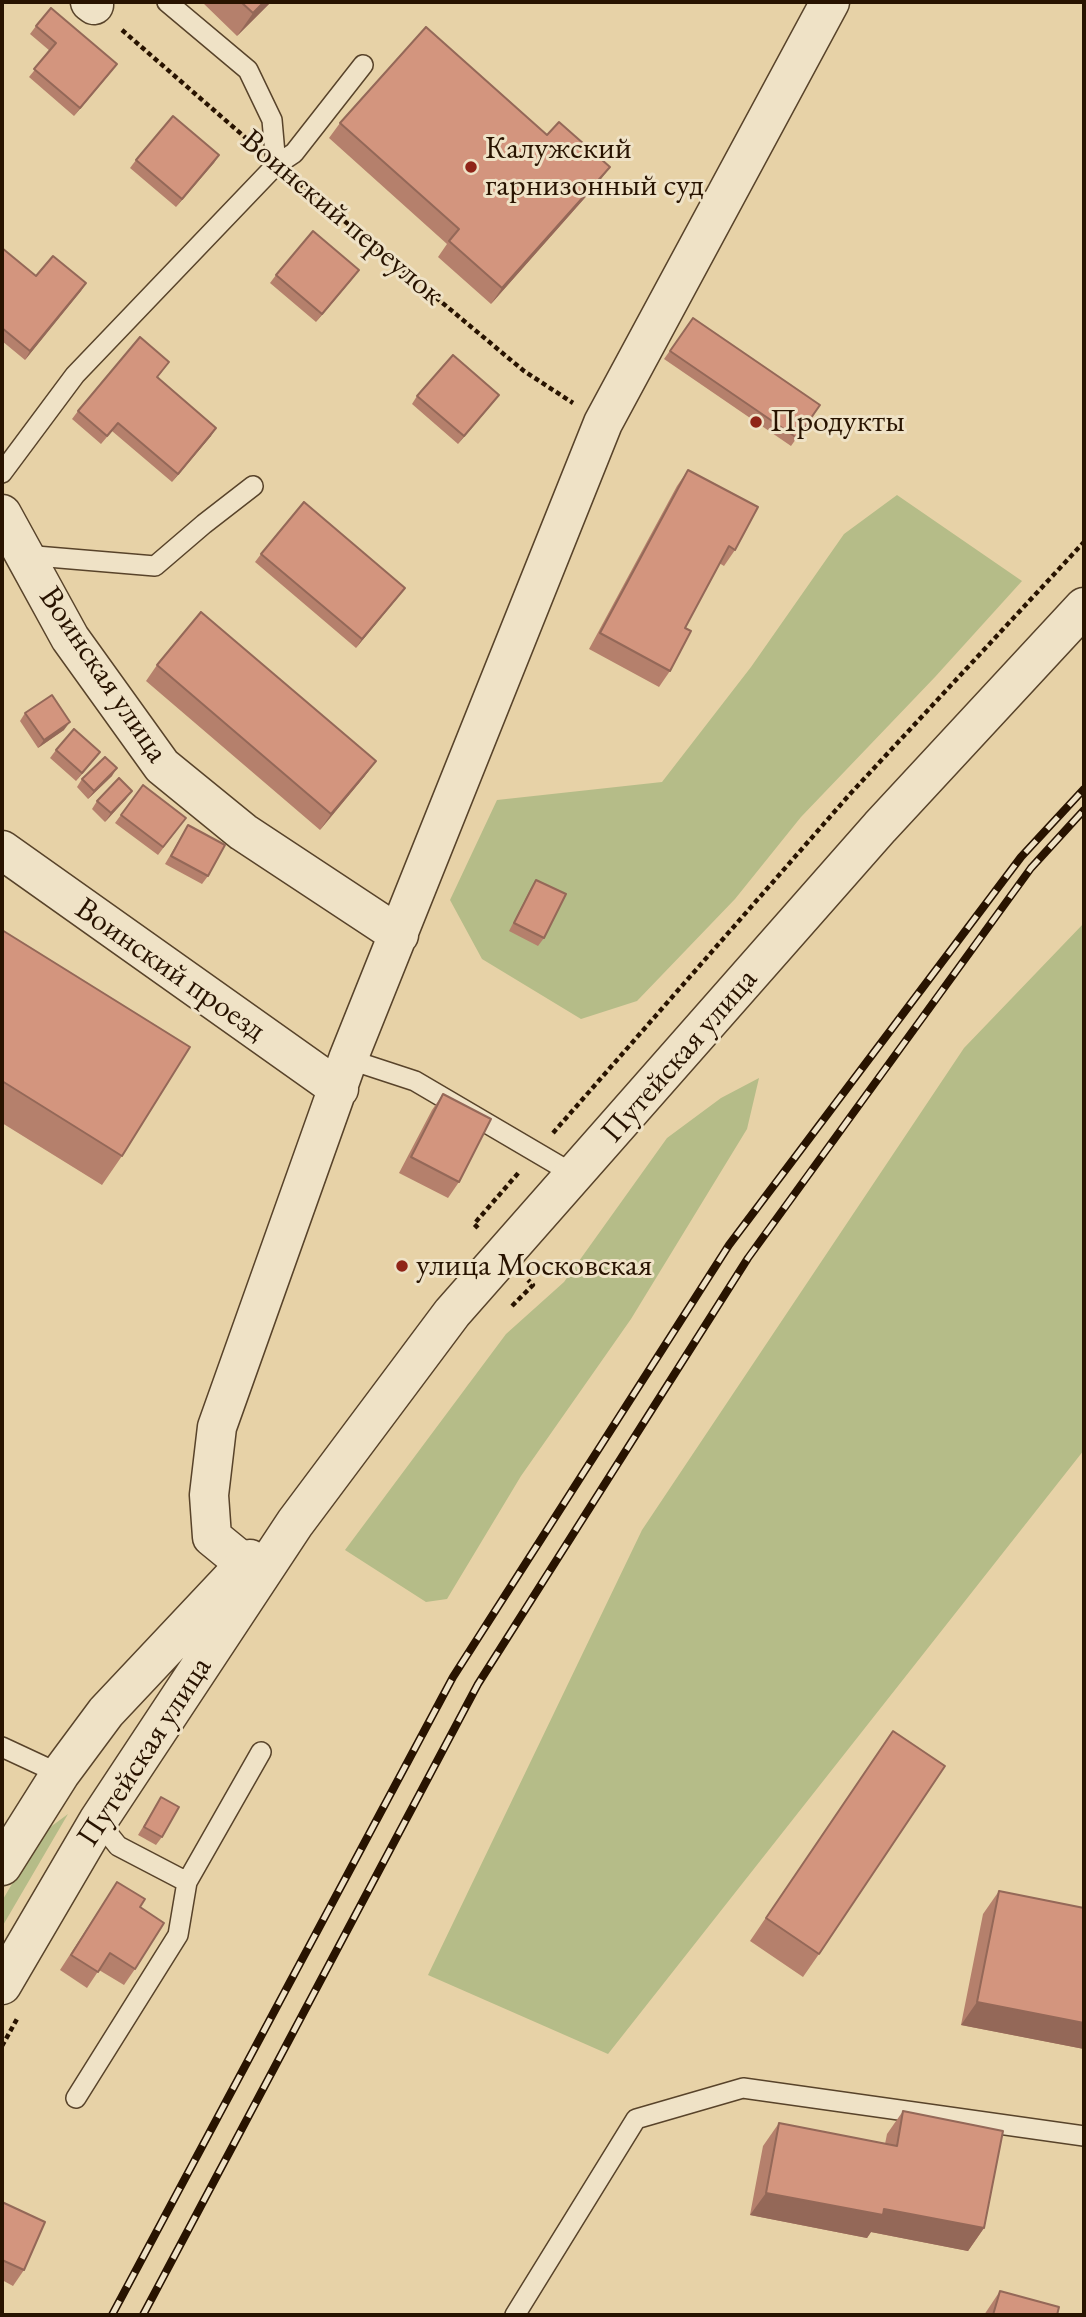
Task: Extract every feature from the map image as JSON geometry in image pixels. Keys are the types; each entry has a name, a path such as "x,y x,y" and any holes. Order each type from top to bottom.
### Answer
{"street":[{"path":"245,1564 212,1537 209,1494 217,1427 343,1074 603,423 830,2"},
{"name":"Воинская улица","path":"2,514 70,638 162,766 243,832 399,935"},
{"name":"Путейская улица","path":"2,1985 98,1821 295,1522 452,1313 880,827 1084,607"},
{"name":"Воинский проезд","path":"2,850 343,1074"},
{"name":"Путейская улица","path":"2,1866 60,1774 106,1713 245,1564 295,1522"}],"lane":[{"path":"167,2 248,70 272,120 276,164"},
{"path":"2,473 75,375 276,164 294,153 363,65"},
{"path":"24,555 155,566 253,486"},
{"path":"343,1074 415,1082 575,1175"},
{"path":"2,1748 60,1774"},
{"path":"76,2098 178,1935 187,1882 261,1752"},
{"path":"98,1821 118,1846 187,1882"},
{"path":"515,2315 636,2119 743,2088 1084,2136"}],"path":[{"name":"Воинский переулок","path":"92,3 276,164 524,371 603,423"}],"green space":[{"path":"897,495 1022,581 935,677 801,817 735,899 637,1001 581,1019 482,959 450,900 497,800 662,782 751,667 844,534"},
{"path":"1084,923 1084,1450 608,2054 428,1975 642,1530 964,1048"},
{"path":"759,1078 747,1129 631,1319 521,1476 447,1599 426,1602 345,1550 506,1334 564,1282 667,1138 721,1098"},
{"path":"68,1814 2,1927 2,1901 41,1834"}],"building":[{"path":"241,2 264,2 253,13"},
{"path":"51,8 117,64 80,108 34,69 56,43 36,26"},
{"name":"Калужский гарнизонный суд","path":"426,27 547,135 559,122 610,167 502,288 449,241 459,229 340,123"},
{"path":"173,116 219,155 182,199 136,160"},
{"path":"313,231 359,270 322,314 276,275"},
{"path":"2,248 36,276 53,256 86,283 30,351 2,328"},
{"path":"693,318 820,405 797,438 670,351"},
{"path":"140,337 169,362 157,377 216,428 178,474 118,423 107,436 78,411"},
{"path":"453,355 499,395 464,436 417,396"},
{"path":"688,470 758,507 735,550 729,546 685,628 691,631 670,671 600,633"},
{"path":"304,502 405,588 362,639 261,554"},
{"path":"201,612 376,761 331,814 157,665"},
{"path":"52,695 70,722 44,740 25,713"},
{"path":"74,729 100,752 82,773 56,750"},
{"path":"105,757 117,768 94,791 82,779"},
{"path":"119,778 132,791 111,813 97,801"},
{"path":"143,785 186,818 163,847 121,815"},
{"path":"188,825 225,845 208,876 171,856"},
{"path":"536,880 566,894 544,938 514,923"},
{"path":"2,930 190,1047 122,1156 2,1081"},
{"path":"443,1094 491,1119 459,1182 411,1157"},
{"path":"893,1731 945,1766 819,1954 766,1918"},
{"path":"161,1797 179,1807 162,1837 144,1827"},
{"path":"117,1882 145,1899 140,1907 164,1923 135,1969 110,1953 98,1972 71,1955"},
{"path":"999,1891 1084,1908 1084,2023 977,2002"},
{"path":"903,2111 1003,2131 984,2228 884,2209 883,2215 766,2193 779,2123 897,2146"},
{"path":"2,2202 45,2222 24,2270 2,2260"},
{"path":"1000,2291 1059,2307 1057,2315 993,2315"}],"railway":[{"path":"112,2315 453,1677 729,1245 1021,857 1084,789"},
{"path":"143,2315 478,1684 748,1258 1031,868 1084,810"}],"place":[{"name":"Калужский гарнизонный суд","path":"471,167"},
{"name":"Продукты","path":"756,422"},
{"name":"улица Московская","path":"402,1266"}]}
